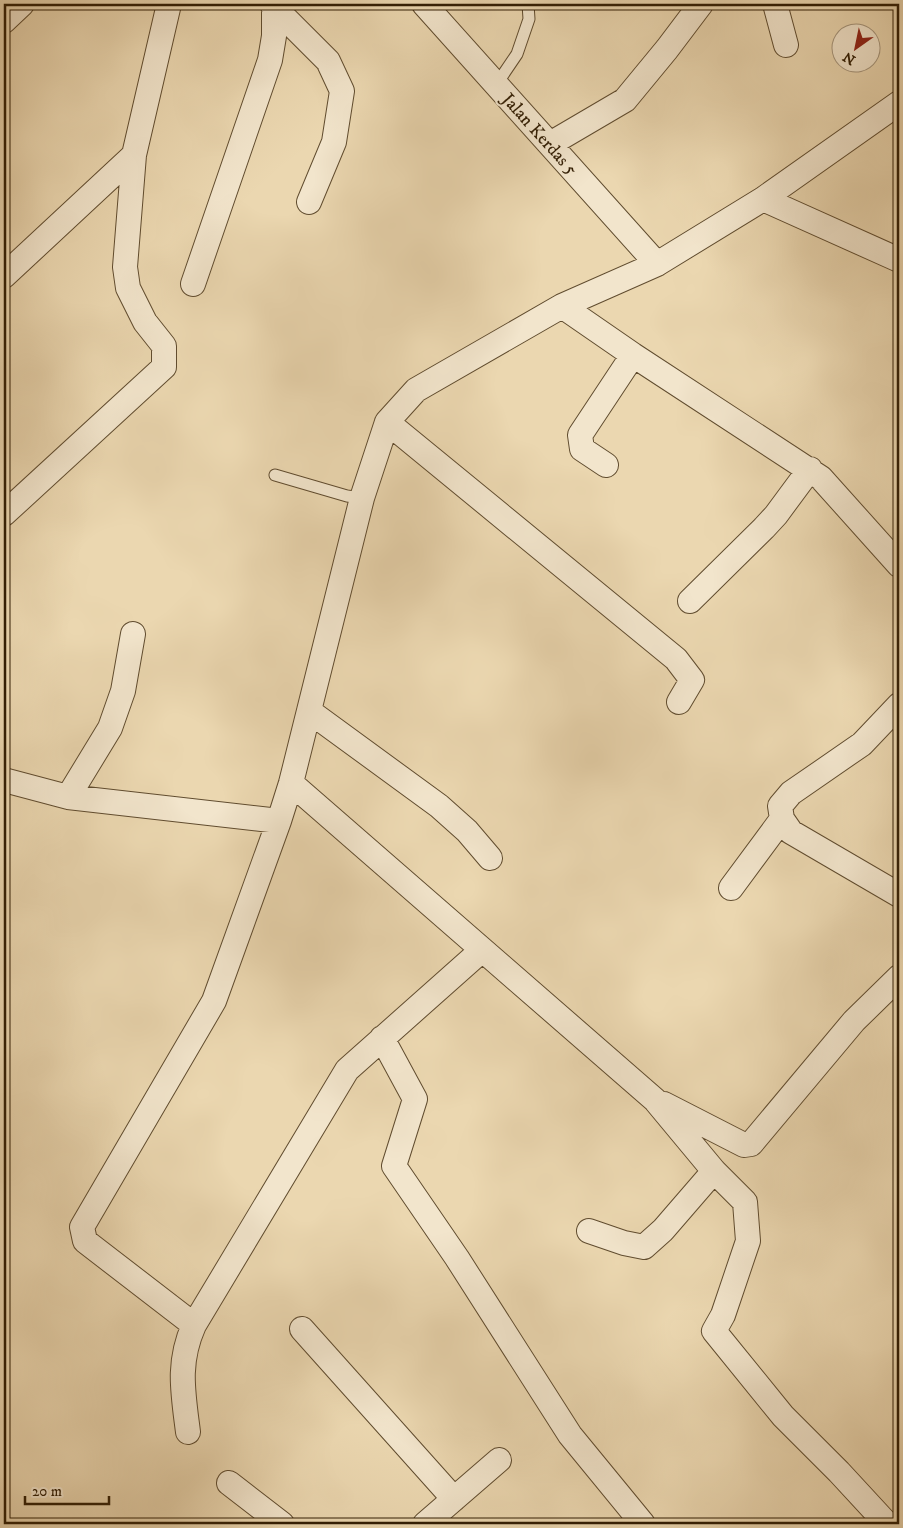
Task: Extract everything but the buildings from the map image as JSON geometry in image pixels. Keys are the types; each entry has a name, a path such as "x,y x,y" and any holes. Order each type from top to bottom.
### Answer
{"street":[{"path":"4,21 22,4"},
{"path":"4,514 164,367 164,346 145,322 128,288 125,267 134,155 169,4"},
{"name":"Jalan Kerdas 5","path":"424,4 657,264"},
{"path":"550,144 624,100 667,50 701,4"},
{"path":"776,4 786,45"},
{"path":"274,5 328,61 342,91 334,142 309,202"},
{"path":"193,284 270,60 274,36 274,5"},
{"path":"194,1325 85,1241 82,1227 214,1001 291,783 362,498 387,422 416,390 562,306 657,264 763,199 898,106"},
{"path":"4,276 134,155"},
{"path":"763,199 899,260"},
{"path":"562,306 633,355 821,478 899,564"},
{"path":"606,465 582,449 580,435 633,355"},
{"path":"387,422 676,659 692,680 679,702"},
{"path":"690,600 770,522 810,470"},
{"path":"68,797 110,728 123,691 132,634"},
{"path":"899,705 862,744 791,794 780,806 782,818 791,832 899,896"},
{"path":"309,711 439,806 467,831 490,858"},
{"path":"4,780 68,797 279,821"},
{"path":"291,783 655,1100 714,1171 745,1202 748,1241 724,1315 714,1331 783,1416 887,1524"},
{"path":"731,888 782,818"},
{"path":"188,1432 183,1385 183,1360 186,1342 194,1325 347,1070 482,950"},
{"path":"655,1100 744,1145 751,1144 854,1022 899,977"},
{"path":"382,1038 415,1099 394,1166 457,1258 570,1435 643,1524"},
{"path":"589,1232 624,1244 644,1247 664,1230 714,1171"},
{"path":"302,1329 454,1499"},
{"path":"425,1524 499,1460"},
{"path":"229,1483 282,1524"}],"lane":[{"path":"496,85 517,54 529,20 528,4"},
{"path":"275,475 347,496 362,498"}]}
